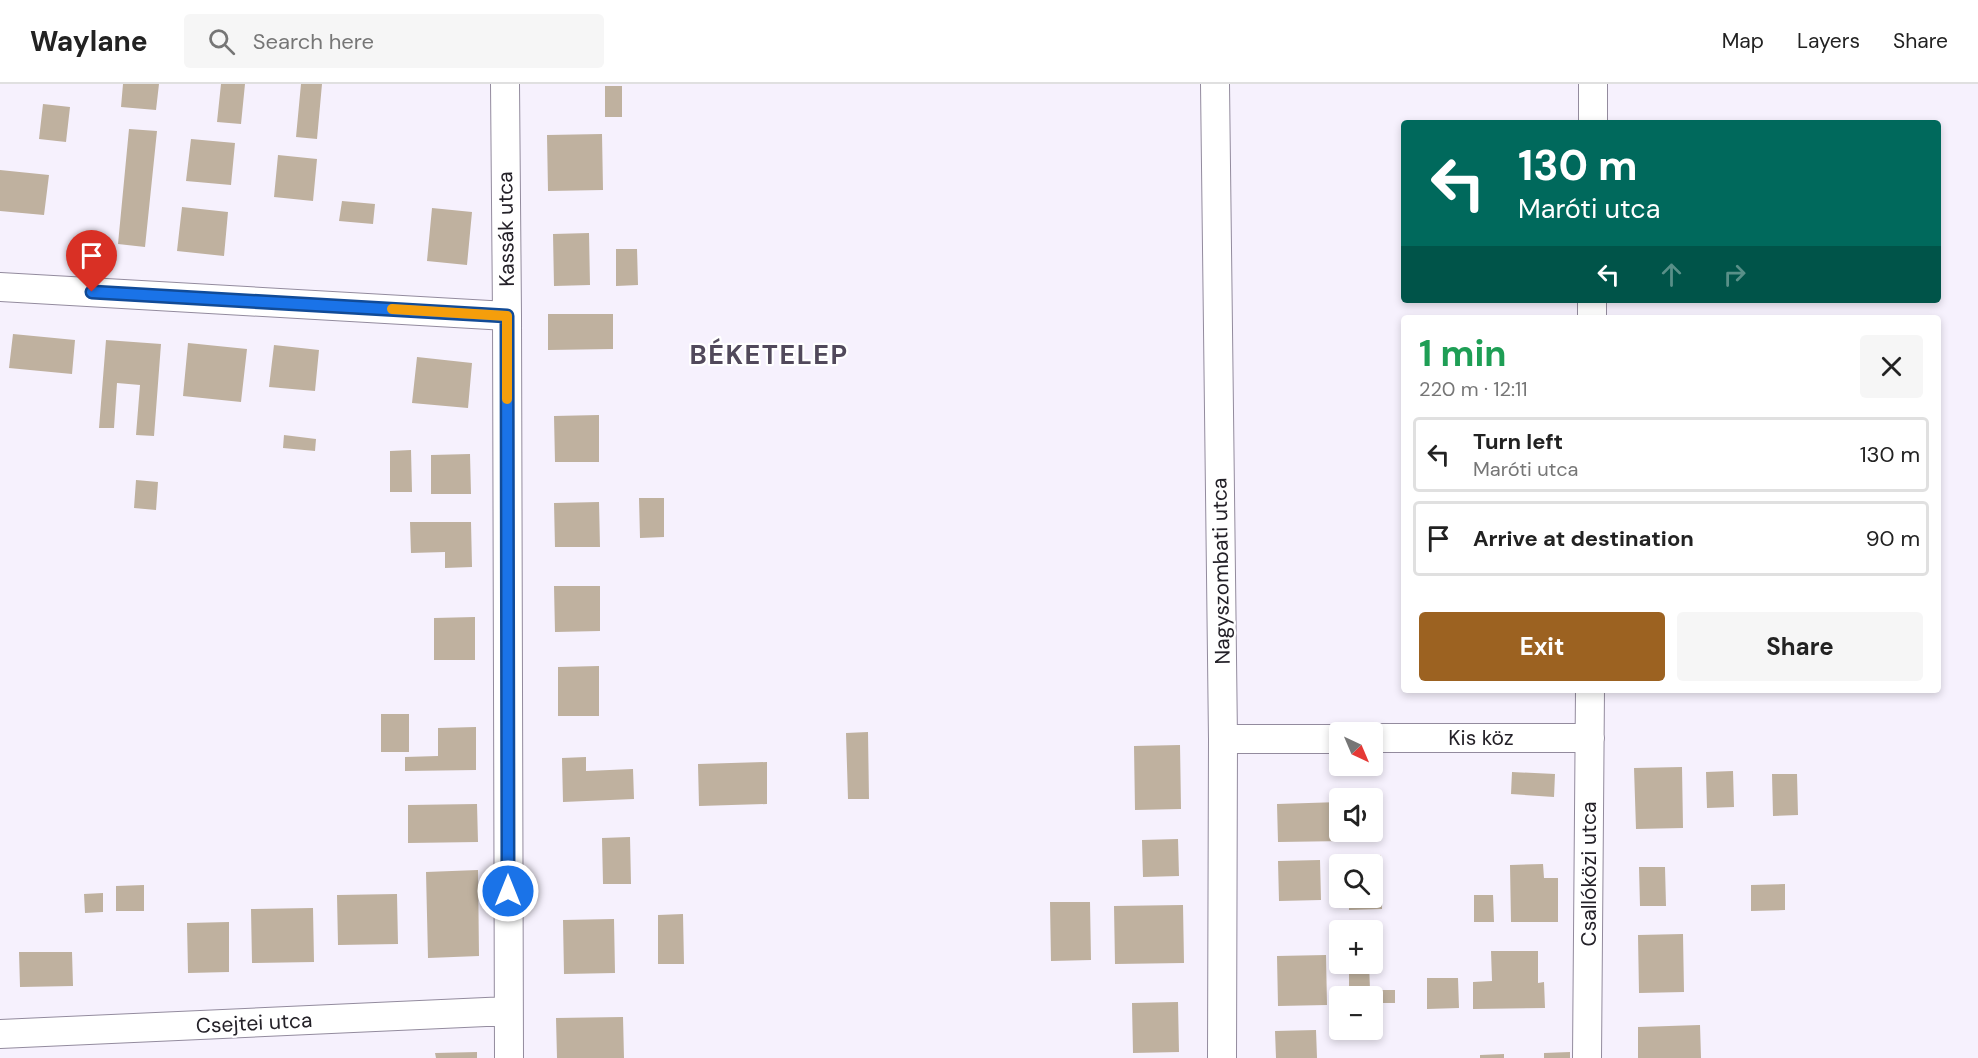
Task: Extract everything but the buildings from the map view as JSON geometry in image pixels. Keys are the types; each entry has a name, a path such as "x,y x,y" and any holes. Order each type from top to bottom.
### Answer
{"street":[{"name":"Kassák utca","path":"505,84 509,1058"},
{"name":"Nagyszombati utca","path":"1215,84 1223,739 1222,1058"},
{"path":"1593,84 1593,120"},
{"path":"0,287 507,316"},
{"name":"Csallóközi utca","path":"1587,1058 1590,693"},
{"path":"1223,739 1329,738"},
{"name":"Kis köz","path":"1383,738 1590,738"},
{"name":"Csejtei utca","path":"0,1034 508,1011"}],"slow traffic":[{"path":"392,309 507,316 507,399"}],"district":[{"name":"BÉKETELEP","path":"769,354"}],"route":[{"path":"92,292 507,316 508,891"}]}
